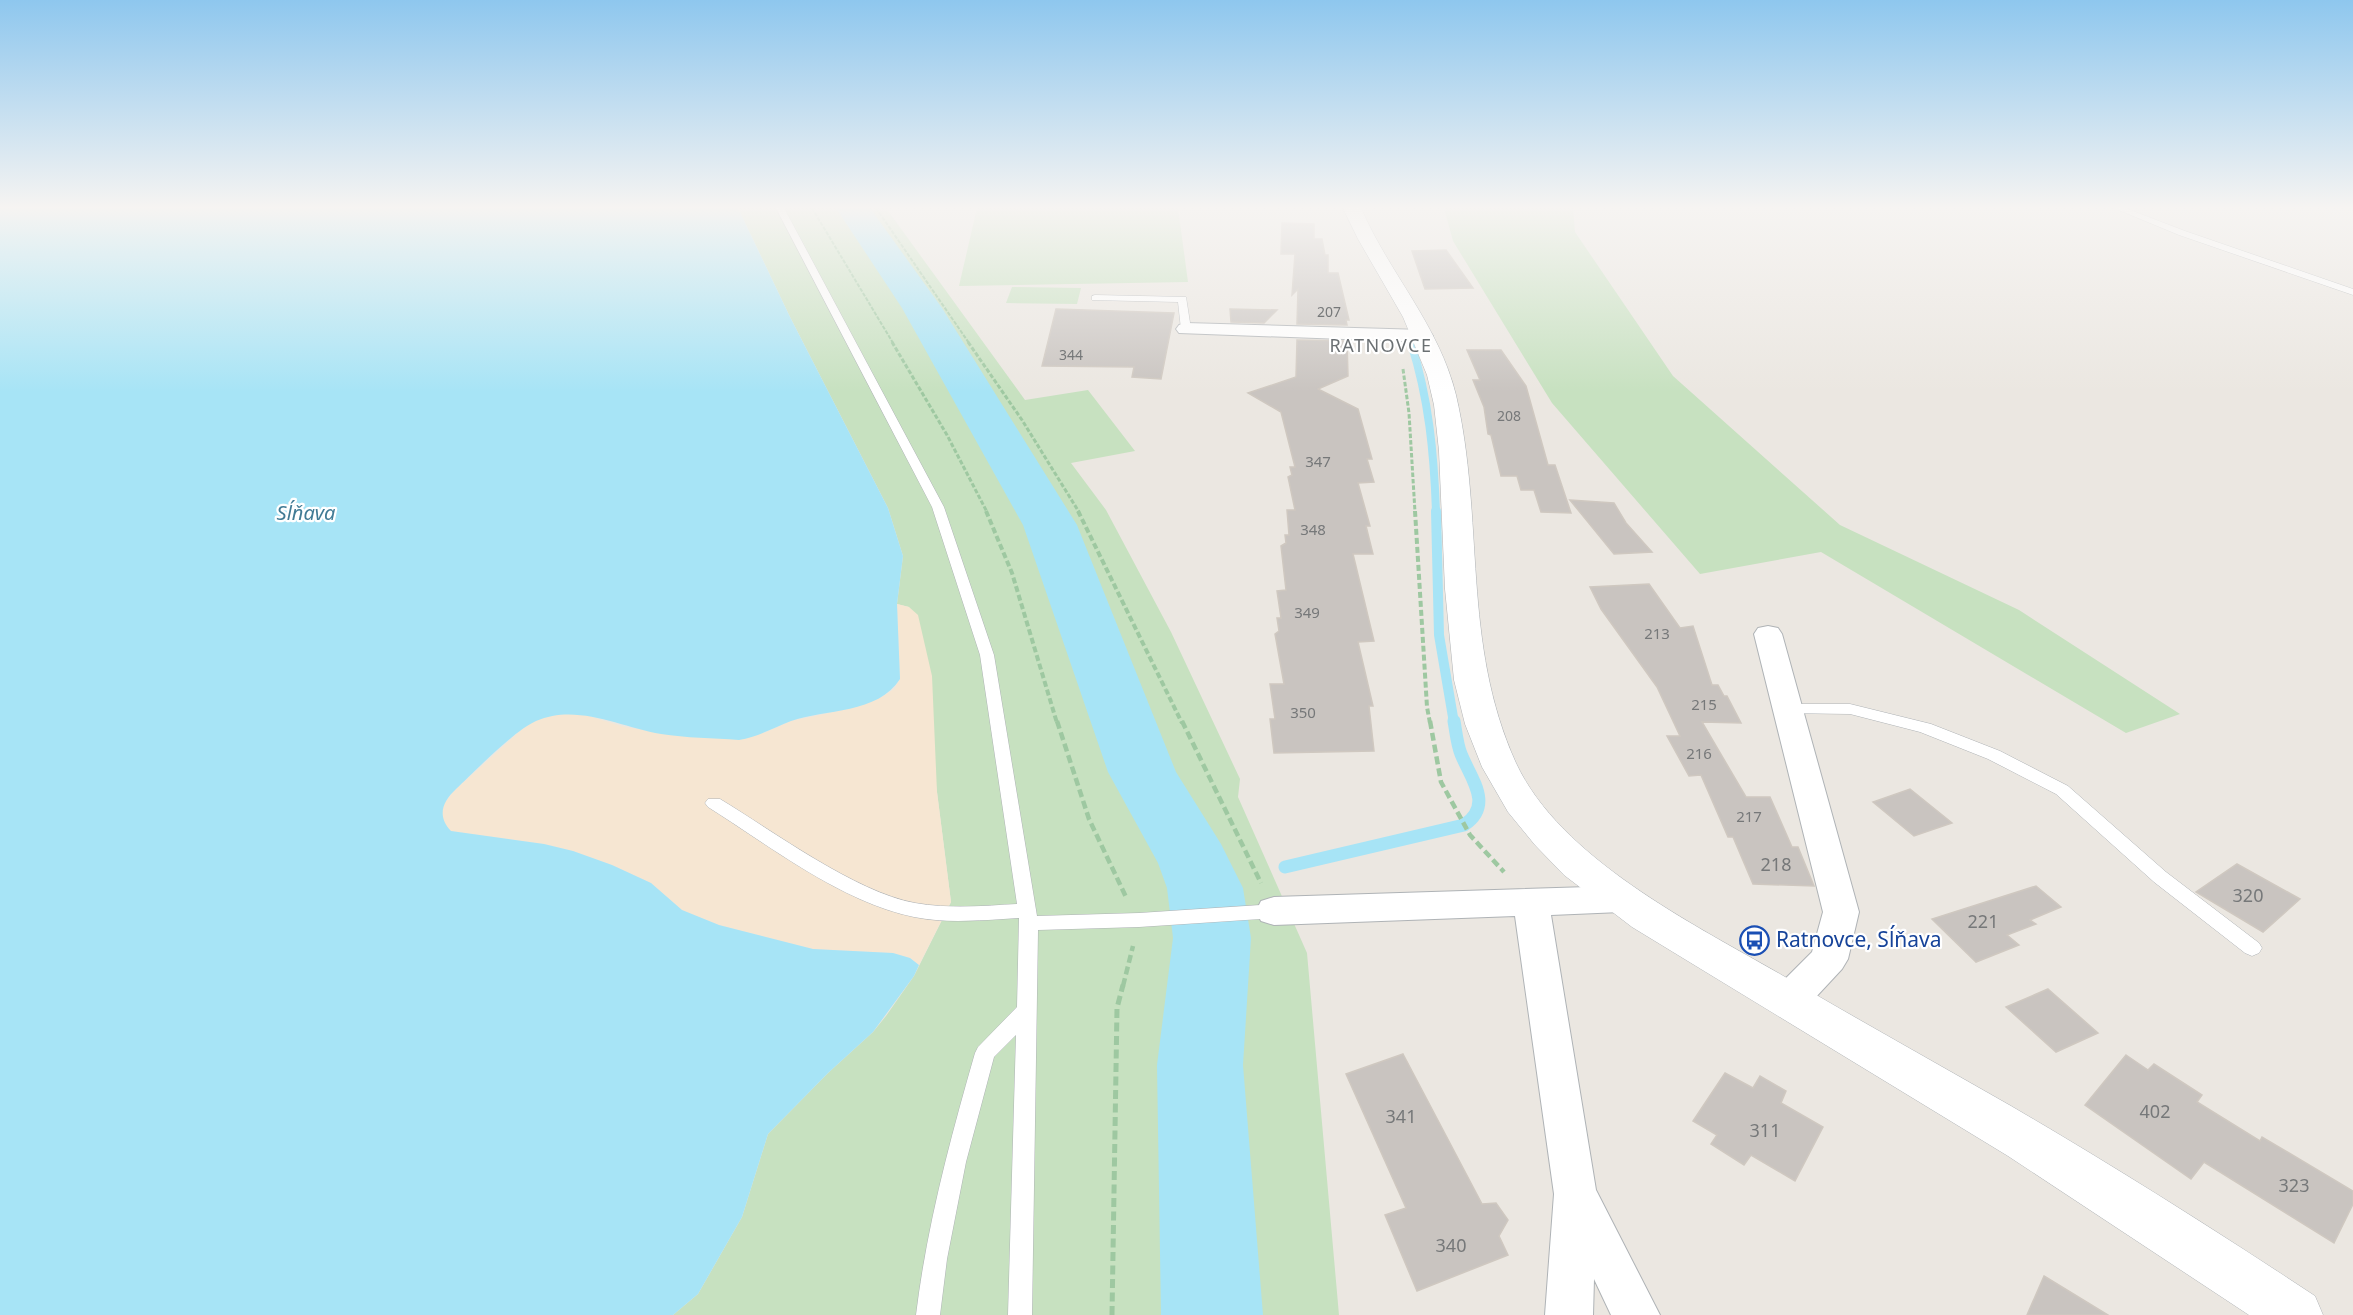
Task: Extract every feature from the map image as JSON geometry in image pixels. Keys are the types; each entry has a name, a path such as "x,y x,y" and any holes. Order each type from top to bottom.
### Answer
{"main road":[{"path":"1386,269 1423,336 1439,377 1446,405 1453,464 1466,650 1478,712 1500,766 1519,800 1565,853 1621,899 1788,1001 2017,1135 2296,1315"}],"street":[{"path":"1186,329 1423,336"},
{"path":"1768,634 1841,912 1829,960 1788,1001"},
{"path":"1274,911 1621,899"},
{"path":"1531,901 1575,1193 1569,1315"},
{"path":"1575,1193 1636,1315"}],"lane":[{"path":"812,269 938,507 987,655 1029,917 1020,1315"},
{"path":"2287,269 2353,292"},
{"path":"1095,298 1183,299 1186,329"},
{"path":"1787,710 1850,709 1925,728 2003,760 2062,790 2160,877 2252,948"},
{"path":"714,803 848,884 901,906 934,912 1139,920 1274,911"},
{"path":"928,1315 935,1259 956,1162 985,1053 1027,1010"}],"path":[{"path":"849,269 950,439 984,502 1012,573 1067,760 1106,862 1139,920 1117,1008 1113,1315"},
{"path":"918,269 1022,420 1076,506 1274,911"},
{"path":"1393,336 1403,370 1409,413 1427,708 1441,782 1470,835 1531,901"}],"green space":[{"path":"767,269 930,269 1025,400 1088,390 1135,451 1071,463 1106,510 1171,632 1240,779 1238,797 1307,953 1339,1315 673,1315 698,1294 742,1217 768,1134 828,1073 873,1032 886,1016 914,976 951,902 909,607 897,604 903,556 888,508"},
{"path":"963,269 1186,269 1188,282 959,286"},
{"path":"1470,269 1600,269 1673,376 1840,525 2019,610 2180,714 2126,733 1821,552 1700,574 1552,403"},
{"path":"1012,287 1081,288 1077,304 1006,303"}],"sand":[{"path":"897,604 909,607 918,615 932,676 937,792 951,902 919,965 910,958 893,953 813,949 719,925 682,910 651,883 612,865 573,851 544,844 451,831 445,825 441,814 443,805 454,791 520,731 534,721 549,716 570,713 585,715 625,727 690,737 764,733 791,721 848,709 882,697 894,689 900,679"}],"water":[{"name":"Sĺňava","path":"0,269 767,269 888,508 903,556 897,604 900,679 878,699 865,705 805,717 759,735 739,740 661,734 583,715 551,716 527,726 506,742 451,794 443,809 444,820 451,831 544,844 573,851 612,865 651,883 682,910 719,925 813,949 893,953 910,958 919,965 914,976 873,1032 828,1073 768,1134 742,1217 698,1294 673,1315 0,1315"}],"building":[{"path":"1294,269 1328,269 1328,273 1338,273 1349,320 1346,320 1347,325 1297,324 1298,289 1292,295"},
{"path":"1418,269 1460,269 1473,288 1425,289"},
{"path":"1056,309 1174,313 1161,379 1132,377 1134,367 1042,366"},
{"path":"1230,309 1277,310 1264,323 1231,322"},
{"path":"1297,340 1347,341 1348,376 1318,389 1358,409 1372,459 1367,459 1374,482 1358,483 1370,526 1366,526 1373,554 1353,554 1374,641 1358,642 1373,706 1369,706 1374,751 1274,753 1270,719 1275,719 1270,684 1284,684 1275,634 1279,631 1277,618 1281,618 1277,591 1286,590 1281,546 1286,543 1285,535 1289,535 1287,510 1295,510 1288,477 1292,475 1290,467 1295,467 1281,412 1248,393 1296,377"},
{"path":"1467,350 1501,350 1526,386 1548,465 1555,465 1571,513 1541,512 1534,490 1521,490 1517,476 1501,476 1491,435 1488,434 1484,407 1473,380 1480,380"},
{"path":"1570,500 1614,503 1626,523 1652,552 1614,554"},
{"path":"1649,584 1680,628 1693,626 1712,685 1718,685 1724,696 1727,696 1741,723 1702,722 1746,797 1770,797 1792,847 1798,847 1814,886 1753,884 1733,837 1728,837 1701,775 1689,776 1667,736 1680,736 1657,687 1601,609 1590,587"},
{"path":"1910,789 1952,823 1914,836 1873,802"},
{"path":"2237,864 2300,899 2263,932 2196,892"},
{"path":"2036,886 2061,907 2030,920 2036,924 2007,935 2019,945 1976,962 1932,919"},
{"path":"2048,989 2098,1033 2056,1052 2006,1007"},
{"path":"1403,1054 1482,1204 1496,1203 1508,1220 1499,1236 1508,1255 1417,1291 1385,1215 1406,1208 1346,1074"},
{"path":"2126,1055 2148,1070 2154,1064 2202,1095 2197,1102 2260,1141 2262,1137 2353,1191 2353,1204 2334,1243 2204,1162 2191,1179 2085,1105"},
{"path":"1725,1073 1753,1088 1760,1076 1786,1091 1781,1103 1823,1127 1795,1181 1751,1155 1744,1165 1711,1144 1717,1135 1693,1121"},
{"path":"2044,1276 2108,1315 2027,1315"}],"waterway":[{"path":"895,269 922,308 1050,525 1142,772 1195,863 1205,888 1212,938 1200,1065 1212,1315"},
{"path":"1411,343 1422,385 1429,427 1436,512"},
{"path":"1436,511 1439,635 1454,723"},
{"path":"1285,867 1464,825 1478,809 1479,800 1478,791 1460,750 1454,721"},
{"path":"1202,880 1224,877"}],"place":[{"name":"Ratnovce, Sĺňava","path":"1755,940"}],"district":[{"name":"RATNOVCE","path":"1381,346"}]}
